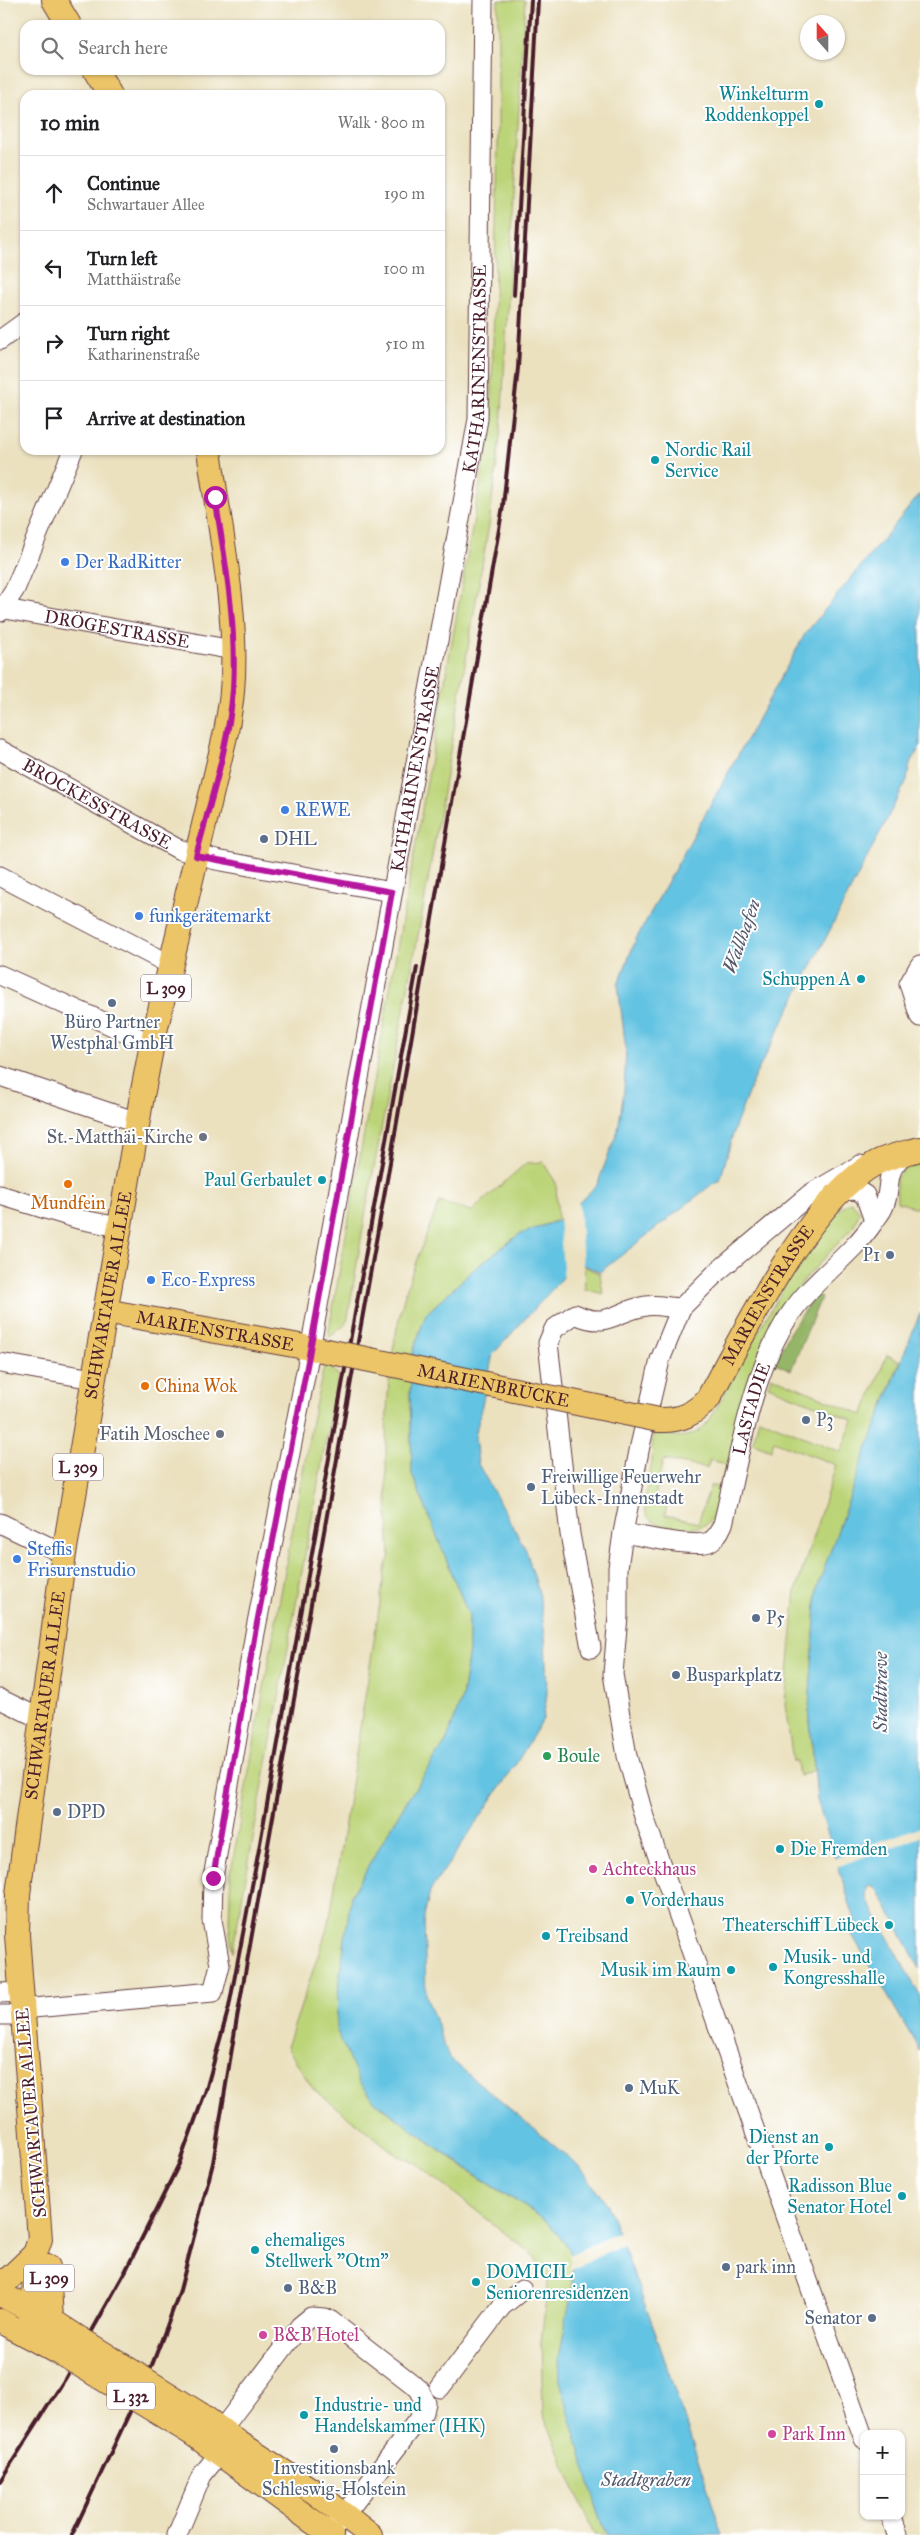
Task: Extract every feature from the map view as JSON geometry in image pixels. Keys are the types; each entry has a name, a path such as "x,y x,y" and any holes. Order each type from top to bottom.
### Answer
{"main road":[{"path":"54,0 66,20"},
{"path":"98,75 107,90"},
{"name":"SCHWARTAUER ALLEE","path":"33,2339 42,2316 47,2246 38,2246 13,2005 18,1894 64,1554 104,1311 152,1044 226,732 232,690 233,650 227,572 210,455"},
{"name":"MARIENSTRASSE","path":"659,1420 681,1419 700,1408 708,1400 750,1321 806,1233 841,1191 857,1176 877,1162 912,1152"},
{"name":"MARIENSTRASSE","path":"104,1311 318,1350"},
{"name":"MARIENBRÜCKE","path":"318,1350 659,1420"},
{"name":"L 309","path":"0,2283 10,2278 38,2246"},
{"name":"L 332","path":"0,2294 42,2316 74,2348 197,2424 220,2453 330,2535"},
{"name":"L 332","path":"0,2321 33,2339 74,2348"},
{"name":"L 332","path":"197,2424 222,2429 346,2515 370,2535"}],"street":[{"name":"KATHARINENSTRASSE","path":"13,2005 213,1992 220,1965 212,1920 213,1878 255,1633 318,1350 392,892 478,419 483,0"},
{"path":"0,340 20,326"},
{"path":"1,610 14,590 71,455"},
{"name":"DRÖGESTRASSE","path":"1,610 233,650"},
{"name":"BROCKESSTRASSE","path":"0,750 162,842 196,856 392,892"},
{"path":"0,876 171,965"},
{"path":"920,965 909,984 920,1017"},
{"path":"0,975 152,1044"},
{"path":"0,1076 138,1122"},
{"name":"LASTADIE","path":"623,1532 694,1544 710,1541 715,1537 723,1524 757,1382 773,1343 791,1312 815,1283 864,1235 884,1208 890,1170 912,1152"},
{"path":"861,2430 644,1817 627,1756 617,1707 613,1674 618,1616 618,1568 623,1532 660,1360 681,1308 717,1272 810,1194 862,1164 877,1162"},
{"path":"841,1191 856,1190 865,1194 874,1221"},
{"path":"0,1195 78,1219 119,1228"},
{"path":"766,1230 792,1223 806,1233"},
{"path":"590,1648 570,1534 548,1343 554,1329 575,1314 589,1321 609,1319 646,1306 681,1308"},
{"path":"0,1363 93,1379"},
{"path":"0,1523 64,1554"},
{"path":"0,1699 41,1719"},
{"path":"440,2388 502,2306 522,2290"},
{"path":"222,2429 300,2326 311,2317 325,2318 331,2321 419,2389 426,2403 424,2412 330,2535"},
{"path":"177,2535 202,2475 220,2453"},
{"path":"892,2520 897,2535"}],"green space":[{"path":"498,0 525,0 501,429 489,525 423,909 366,1210 347,1323 330,1337 328,1335 491,423 498,149"},
{"path":"543,1162 556,1183 558,1220 518,1235 473,1270 426,1314 413,1352 410,1393 412,1474 469,1616 469,1651 462,1698 446,1742 403,1807 351,1896 339,1982 336,2029 375,2102 460,2165 548,2222 569,2249 574,2260 571,2296 596,2505 607,2535 594,2535 543,2414 541,2342 548,2282 534,2256 417,2164 397,2155 313,2089 287,2047 329,1923 386,1565 390,1556 386,1431 395,1337 405,1293 439,1202 472,1211 526,1163"},
{"path":"920,1164 920,1201 917,1208 897,1202 896,1178 907,1166"},
{"path":"851,1202 860,1212 853,1227 805,1279 786,1305 719,1509 709,1522 696,1528 667,1526 656,1523 649,1518 645,1511 646,1493 652,1464 653,1433 678,1436 691,1435 710,1419 769,1312 795,1270 827,1223 844,1206","holes":["663,1460 707,1468 710,1460 726,1464 720,1486 710,1486 698,1523 665,1515 667,1504 654,1501"]},
{"path":"584,1266 600,1274 603,1294 585,1289"},
{"path":"816,1293 821,1298 791,1370 775,1363 789,1333"},
{"path":"887,1355 900,1361 817,1589 809,1709 814,1770 799,1776 797,1762 793,1762 785,1704 796,1590 836,1465 774,1441 771,1450 753,1443 759,1418 841,1452 853,1420 768,1386 771,1376 863,1415"},
{"path":"325,1363 338,1375 232,1953 229,1922 231,1871 314,1410"}],"water":[{"path":"920,494 920,747 910,764 907,780 753,1080 734,1130 720,1181 715,1182 600,1272 577,1262 493,1354 475,1437 478,1464 526,1550 539,1593 545,1636 547,1694 543,1719 516,1764 430,1891 424,1916 426,1995 449,2058 581,2168 608,2206 657,2337 723,2535 607,2535 596,2505 560,2381 559,2357 571,2296 574,2260 569,2249 548,2222 460,2164 375,2102 359,2081 336,2029 339,1982 351,1896 403,1807 446,1742 462,1698 469,1651 469,1616 412,1474 410,1393 413,1352 426,1314 473,1270 518,1235 562,1219 597,1185 618,1130 624,1091 626,1050 618,985 636,939 805,634"},
{"name":"Stadttrave","path":"920,1313 920,1969 880,1893 875,1887 868,1885 866,1893 868,1901 920,1996 920,2051 851,1933 855,1920 817,1800 809,1709 817,1589 863,1459"}],"pier":[{"path":"579,1203 583,1267 578,1265 564,1281 559,1217 574,1204"},
{"path":"920,1827 920,1837 836,1867 833,1858"},
{"path":"621,2231 626,2244 571,2270 569,2255"}],"railway":[{"path":"514,295 531,0"},
{"path":"72,2535 152,2365 167,2326 180,2290 213,2163 237,2018 388,1174 503,506 518,368 538,0"},
{"path":"0,2481 65,2379 125,2272 179,2164 206,2090 229,2007 417,967"}],"place":[{"name":"Winkelturm Roddenkoppel","path":"819,104"},
{"name":"Nordic Rail Service","path":"655,460"},
{"name":"Der RadRitter","path":"65,562"},
{"name":"REWE","path":"285,810"},
{"name":"DHL","path":"264,839"},
{"name":"funkgerätemarkt","path":"139,916"},
{"name":"Schuppen A","path":"861,979"},
{"name":"Büro Partner Westphal GmbH","path":"112,1003"},
{"name":"St.-Matthäi-Kirche","path":"203,1137"},
{"name":"Paul Gerbaulet","path":"322,1180"},
{"name":"Mundfein","path":"68,1184"},
{"name":"P1","path":"890,1255"},
{"name":"Eco-Express","path":"151,1280"},
{"name":"China Wok","path":"145,1386"},
{"name":"P3","path":"806,1420"},
{"name":"Fatih Moschee","path":"220,1434"},
{"name":"Freiwillige Feuerwehr Lübeck-Innenstadt","path":"531,1487"},
{"name":"Steffis Frisurenstudio","path":"17,1559"},
{"name":"P5","path":"756,1618"},
{"name":"Busparkplatz","path":"676,1675"},
{"name":"Boule","path":"547,1756"},
{"name":"DPD","path":"57,1812"},
{"name":"Die Fremden","path":"780,1849"},
{"name":"Achteckhaus","path":"593,1869"},
{"name":"Vorderhaus","path":"630,1900"},
{"name":"Theaterschiff Lübeck","path":"889,1925"},
{"name":"Treibsand","path":"546,1936"},
{"name":"Musik- und Kongresshalle","path":"773,1967"},
{"name":"Musik im Raum","path":"731,1970"},
{"name":"MuK","path":"629,2088"},
{"name":"Dienst an der Pforte","path":"829,2147"},
{"name":"Radisson Blue Senator Hotel","path":"902,2196"},
{"name":"ehemaliges Stellwerk \"Otm\"","path":"255,2250"},
{"name":"park inn","path":"726,2267"},
{"name":"DOMICIL Seniorenresidenzen","path":"476,2282"},
{"name":"B&B","path":"288,2288"},
{"name":"Senator","path":"872,2318"},
{"name":"B&B Hotel","path":"263,2335"},
{"name":"Industrie- und Handelskammer (IHK)","path":"304,2415"},
{"name":"Park Inn","path":"772,2434"},
{"name":"Investitionsbank Schleswig-Holstein","path":"334,2449"}],"route":[{"path":"213,1878 255,1633 308,1361 392,892 196,856 226,732 232,690 233,650 227,572 215,497"}],"water label":[{"name":"Wallhafen","path":"741,936"},
{"name":"Stadtgraben","path":"646,2479"}]}
